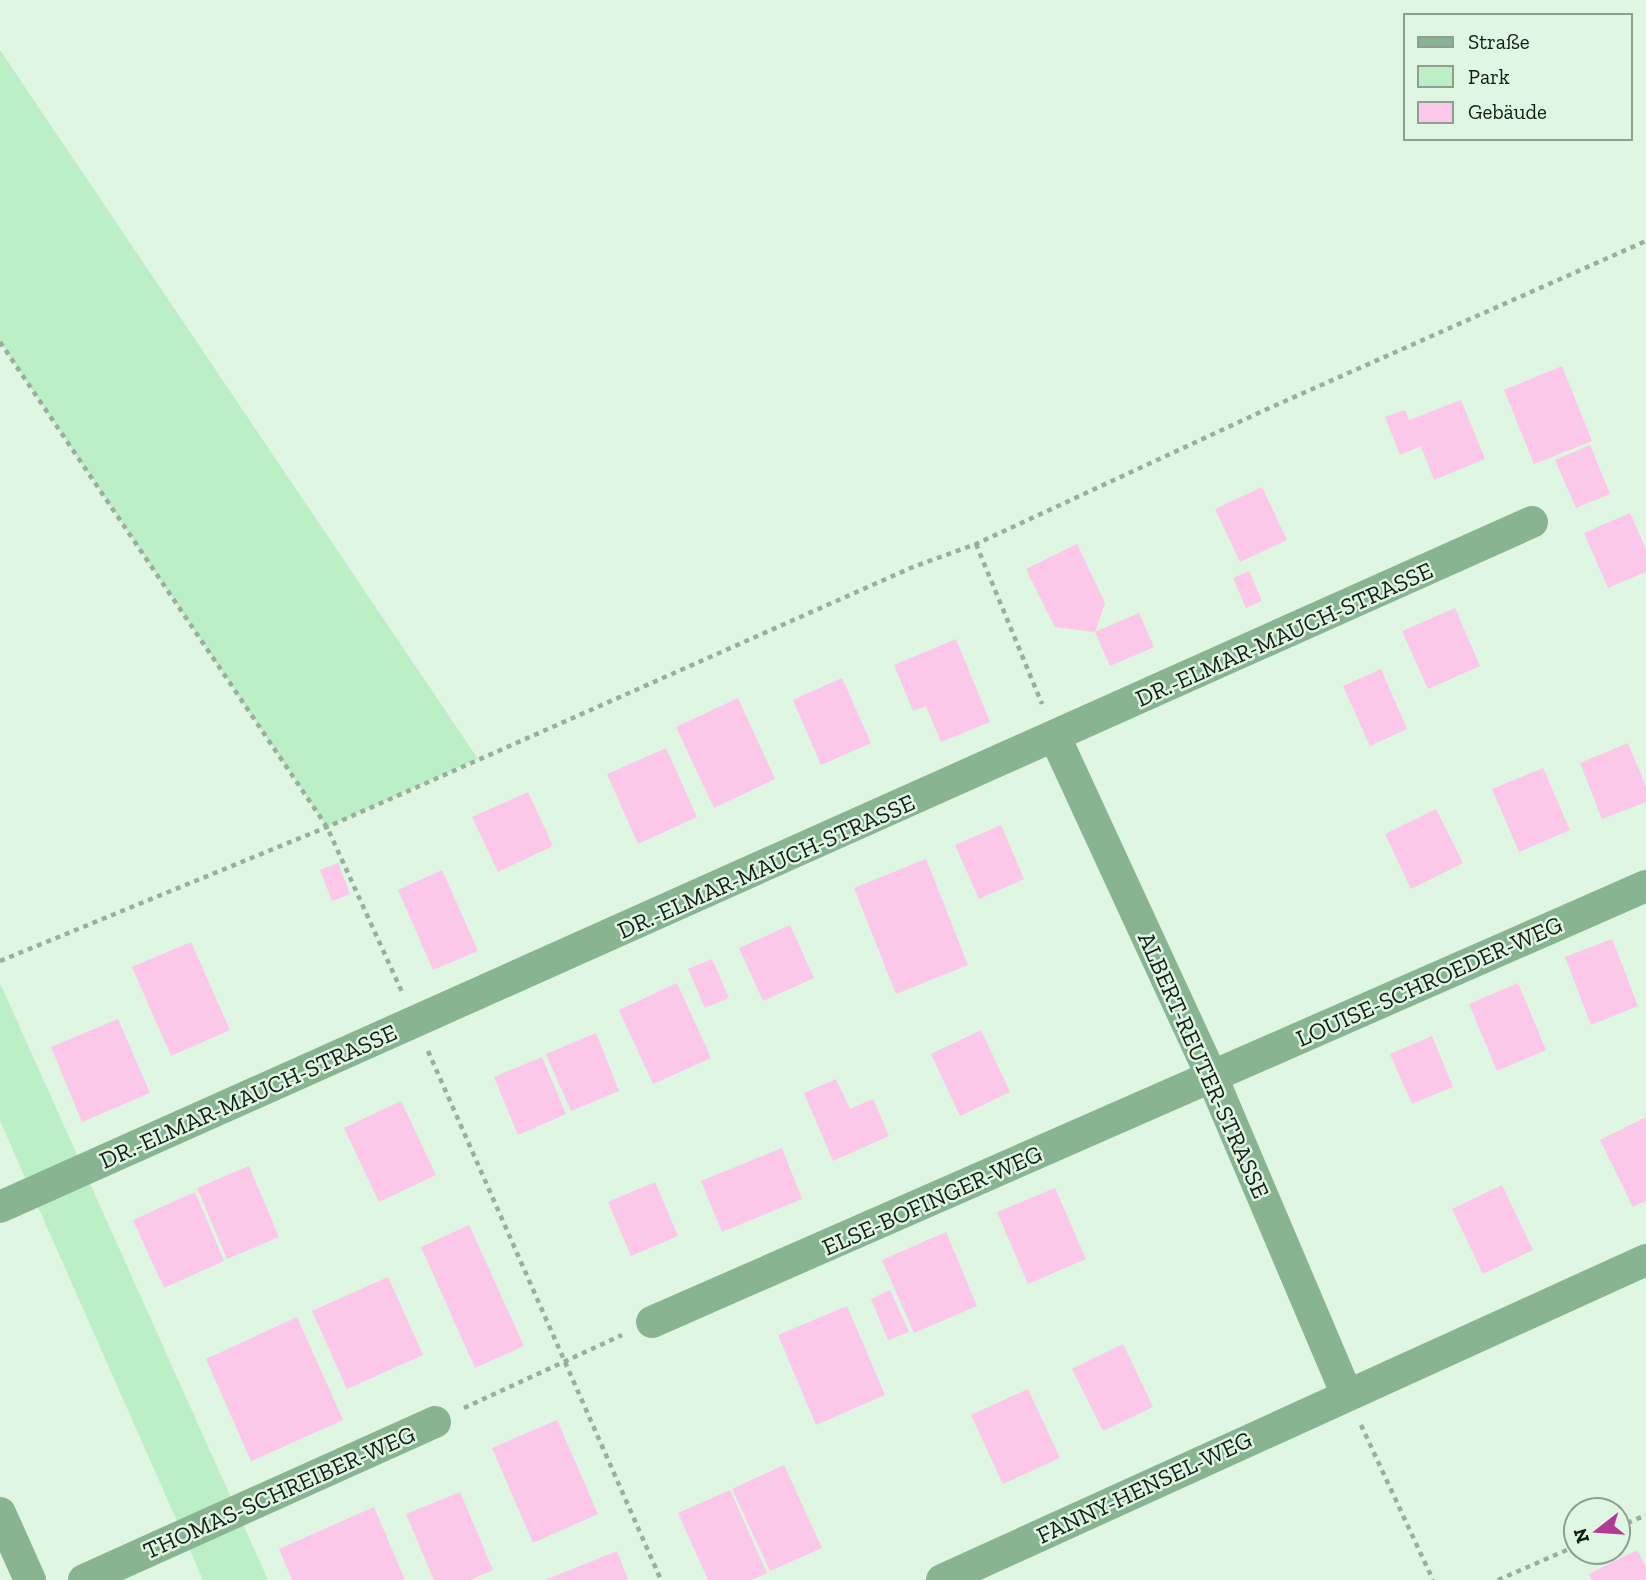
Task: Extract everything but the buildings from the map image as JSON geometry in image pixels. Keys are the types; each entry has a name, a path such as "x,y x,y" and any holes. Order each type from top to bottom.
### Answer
{"street":[{"name":"DR.-ELMAR-MAUCH-STRASSE","path":"0,1207 1532,522"},
{"name":"ALBERT-REUTER-STRASSE","path":"1055,737 1212,1077 1347,1395"},
{"name":"LOUISE-SCHROEDER-WEG","path":"1212,1077 1646,886"},
{"name":"ELSE-BOFINGER-WEG","path":"652,1322 1212,1077"},
{"name":"FANNY-HENSEL-WEG","path":"942,1580 1646,1260"},
{"name":"THOMAS-SCHREIBER-WEG","path":"84,1580 435,1422"},
{"path":"0,1513 30,1580"}],"path":[{"path":"0,961 327,827 912,567 976,544 1265,410 1646,241"},
{"path":"0,342 327,827 660,1580"},
{"path":"976,544 1055,737"},
{"path":"435,1422 652,1322"},
{"path":"1347,1395 1433,1580"},
{"path":"1498,1580 1562,1552"}],"green space":[{"path":"0,50 478,759 327,827 0,342"},
{"path":"0,983 268,1580 203,1580 0,1121"}]}
